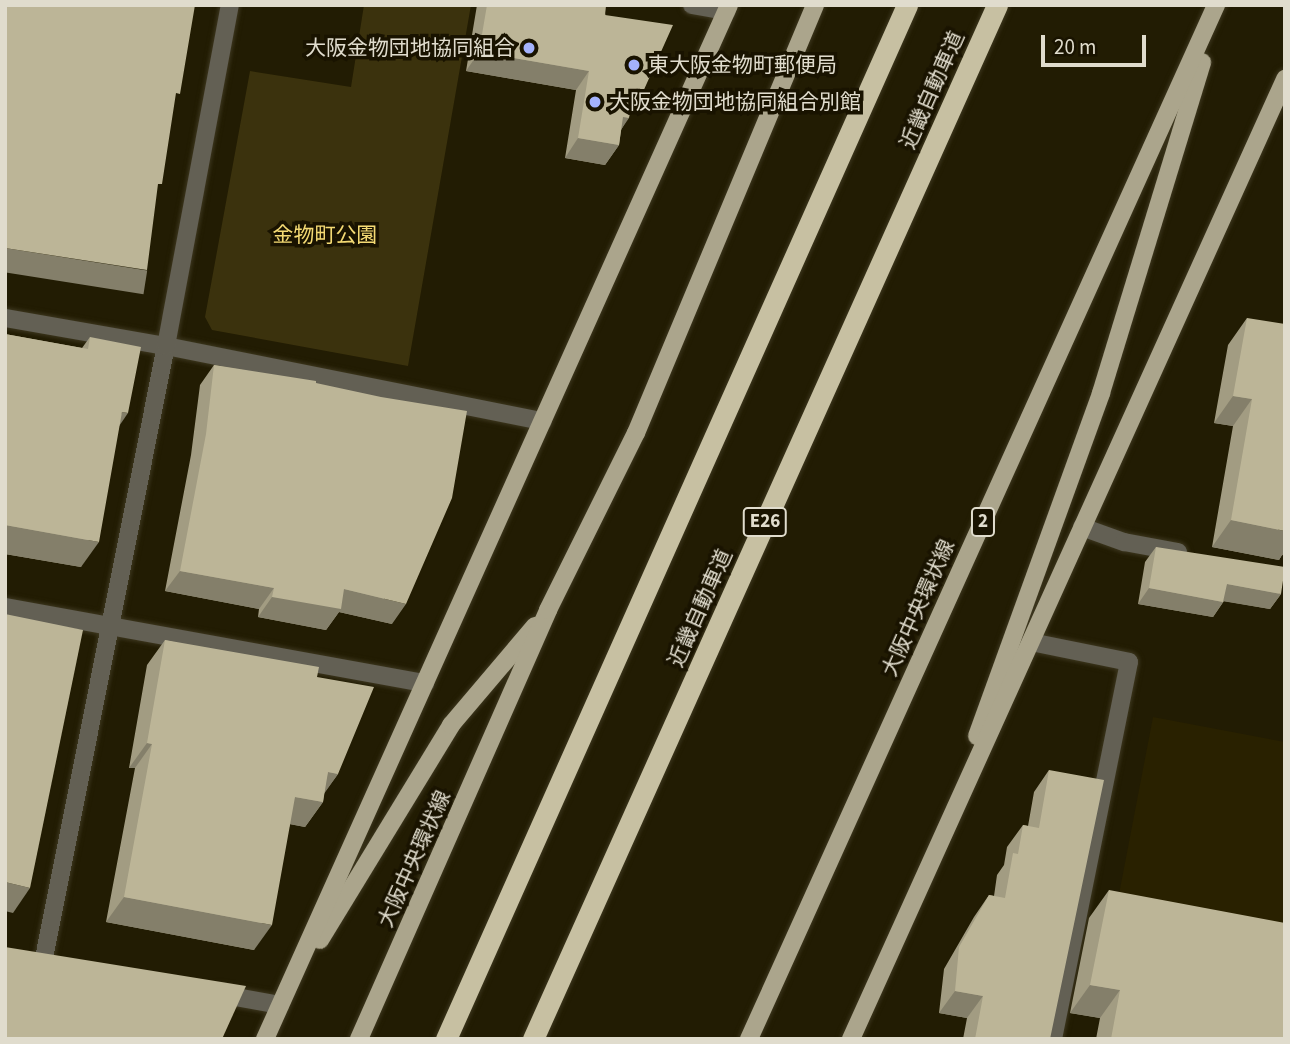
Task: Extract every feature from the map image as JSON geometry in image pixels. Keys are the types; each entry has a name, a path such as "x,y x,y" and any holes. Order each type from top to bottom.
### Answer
{"highway":[{"path":"446,1039 907,5"},
{"name":"近畿自動車道","path":"533,1039 997,5"}],"main road":[{"name":"大阪中央環状線","path":"359,1039 548,610 636,433 815,5"},
{"path":"928,872 1101,393 1217,5"},
{"name":"大阪中央環状線","path":"749,1039 1217,5"},
{"path":"265,1039 728,8"},
{"path":"851,1039 1285,79"},
{"path":"279,1005 451,725 548,610"}],"street":[{"path":"43,963 166,346 230,5"},
{"path":"692,5 728,8"},
{"path":"5,318 166,346 543,421"},
{"path":"1082,527 1124,542 1191,555"},
{"path":"5,607 425,683"},
{"path":"1031,642 1129,662 1053,1039"},
{"path":"205,992 279,1005"}],"shaded area":[{"path":"1153,717 1285,742 1285,947 1115,915"}],"green space":[{"name":"金物町公園","path":"364,5 471,5 408,366 212,330 205,317 250,71 351,87"}],"building":[{"path":"5,5 195,5 180,94 176,93 162,184 158,184 147,270 5,248"},
{"path":"487,5 603,5 606,6 605,15 673,25 638,103 632,102 629,118 623,117 619,145 578,138 589,71 479,52"},
{"path":"1247,318 1285,324 1285,531 1231,520 1252,399 1233,396"},
{"path":"5,334 88,349 90,337 141,347 128,413 122,412 99,542 5,525"},
{"path":"214,365 316,381 381,397 467,411 452,498 406,604 344,589 341,609 272,597 274,588 180,571 206,434"},
{"path":"1156,547 1285,567 1281,594 1227,584 1223,602 1149,588"},
{"path":"5,614 83,630 30,888 5,882"},
{"path":"165,640 319,667 317,677 374,687 338,774 328,772 323,802 295,797 272,925 124,897 152,744 147,743"},
{"path":"1049,770 1104,780 1050,1039 975,1039 983,996 955,991 959,947 989,895 1005,898 1013,853 1018,854 1023,825 1039,828"},
{"path":"1109,890 1285,923 1285,1039 1111,1039 1120,990 1090,985"},
{"path":"5,947 246,986 222,1039 5,1039"}],"place":[{"name":"大阪金物団地協同組合","path":"529,48"},
{"name":"東大阪金物町郵便局","path":"634,65"},
{"name":"大阪金物団地協同組合別館","path":"595,102"}]}
